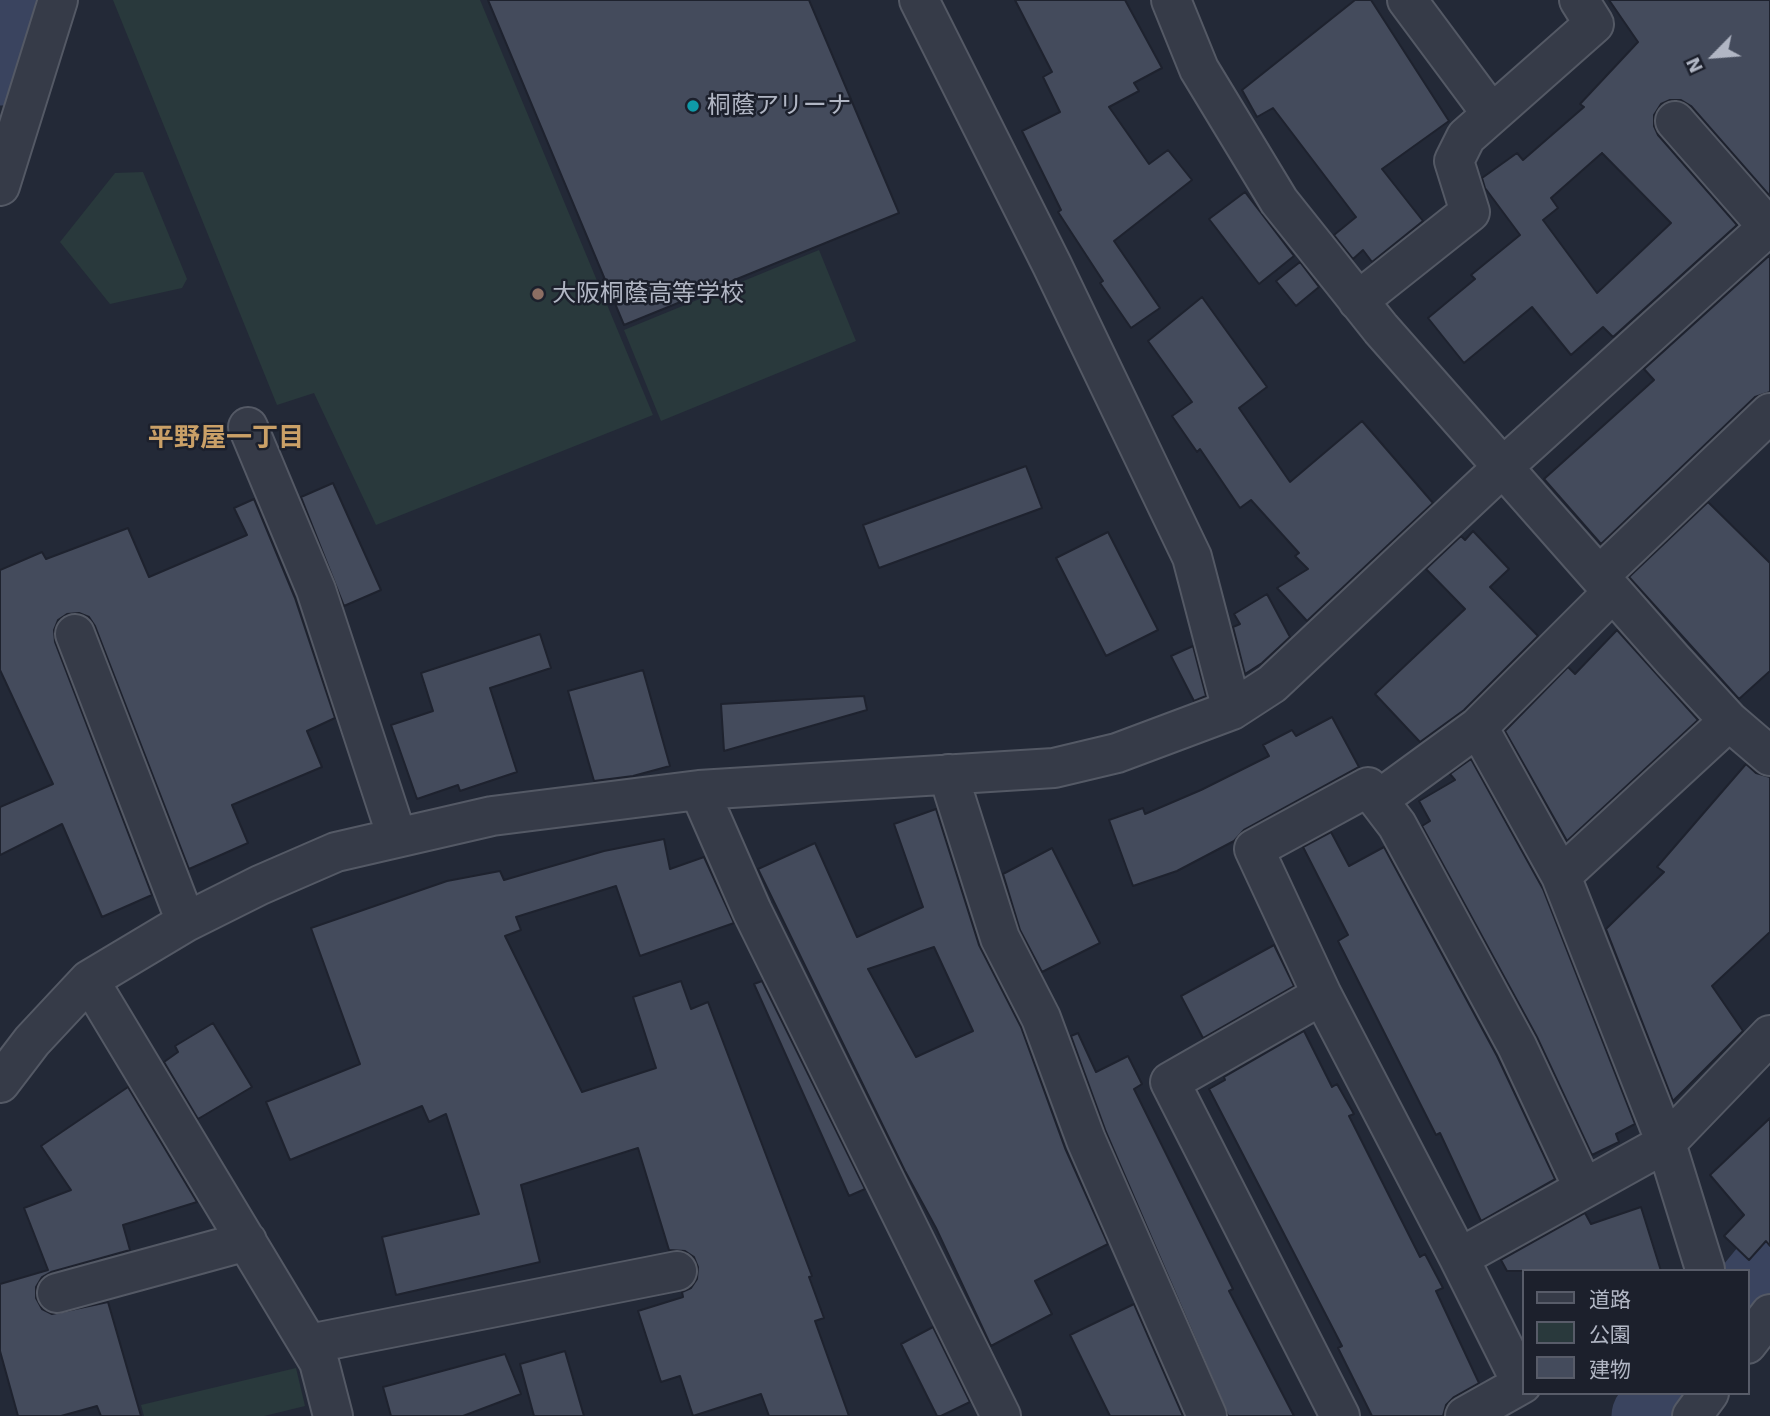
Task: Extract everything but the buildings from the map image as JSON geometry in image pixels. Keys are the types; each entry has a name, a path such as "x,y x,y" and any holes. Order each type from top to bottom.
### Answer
{"street":[{"path":"0,186 58,0"},
{"path":"919,0 1052,265 1192,558 1232,710"},
{"path":"1171,0 1199,69 1279,201 1358,301 1729,721 1770,756"},
{"path":"1407,0 1492,113"},
{"path":"1358,301 1469,212 1454,161 1466,137 1594,24 1580,0"},
{"path":"0,1083 32,1041 89,979 186,922 260,885 336,852 492,816 699,790 1055,768 1117,753 1232,710 1272,684 1504,466 1769,226 1675,121"},
{"path":"1378,800 1478,727 1606,584 1770,413"},
{"path":"248,428 316,590 397,837"},
{"path":"75,634 186,922"},
{"path":"1561,876 1729,721"},
{"path":"1478,727 1561,876 1667,1143 1705,1269"},
{"path":"948,775 1000,938 1041,1018 1086,1140 1207,1416"},
{"path":"1465,1416 1522,1384 1322,995 1254,849 1368,787 1397,825 1517,1046 1583,1187"},
{"path":"699,790 752,911 1001,1416"},
{"path":"89,979 320,1362 333,1416"},
{"path":"1322,995 1170,1082 1340,1416"},
{"path":"1459,1258 1583,1187 1667,1143 1770,1035"},
{"path":"57,1293 247,1241"},
{"path":"309,1344 677,1271"},
{"path":"1749,1341 1770,1314"},
{"path":"1692,1416 1708,1395"}],"green space":[{"path":"113,0 480,0 653,415 376,525 314,393 277,405"},
{"path":"143,172 187,279 182,288 110,304 60,242 115,173"},
{"path":"819,250 856,341 661,421 624,330"},
{"path":"296,1368 305,1406 264,1416 144,1416 141,1405"}],"waterway":[{"path":"0,68 23,0"},
{"path":"1749,1293 1770,1267"},
{"path":"1649,1416 1666,1395"}],"place":[{"name":"桐蔭アリーナ","path":"693,106"},
{"name":"大阪桐蔭高等学校","path":"538,294"}],"district":[{"name":"平野屋一丁目","path":"226,438"}]}
